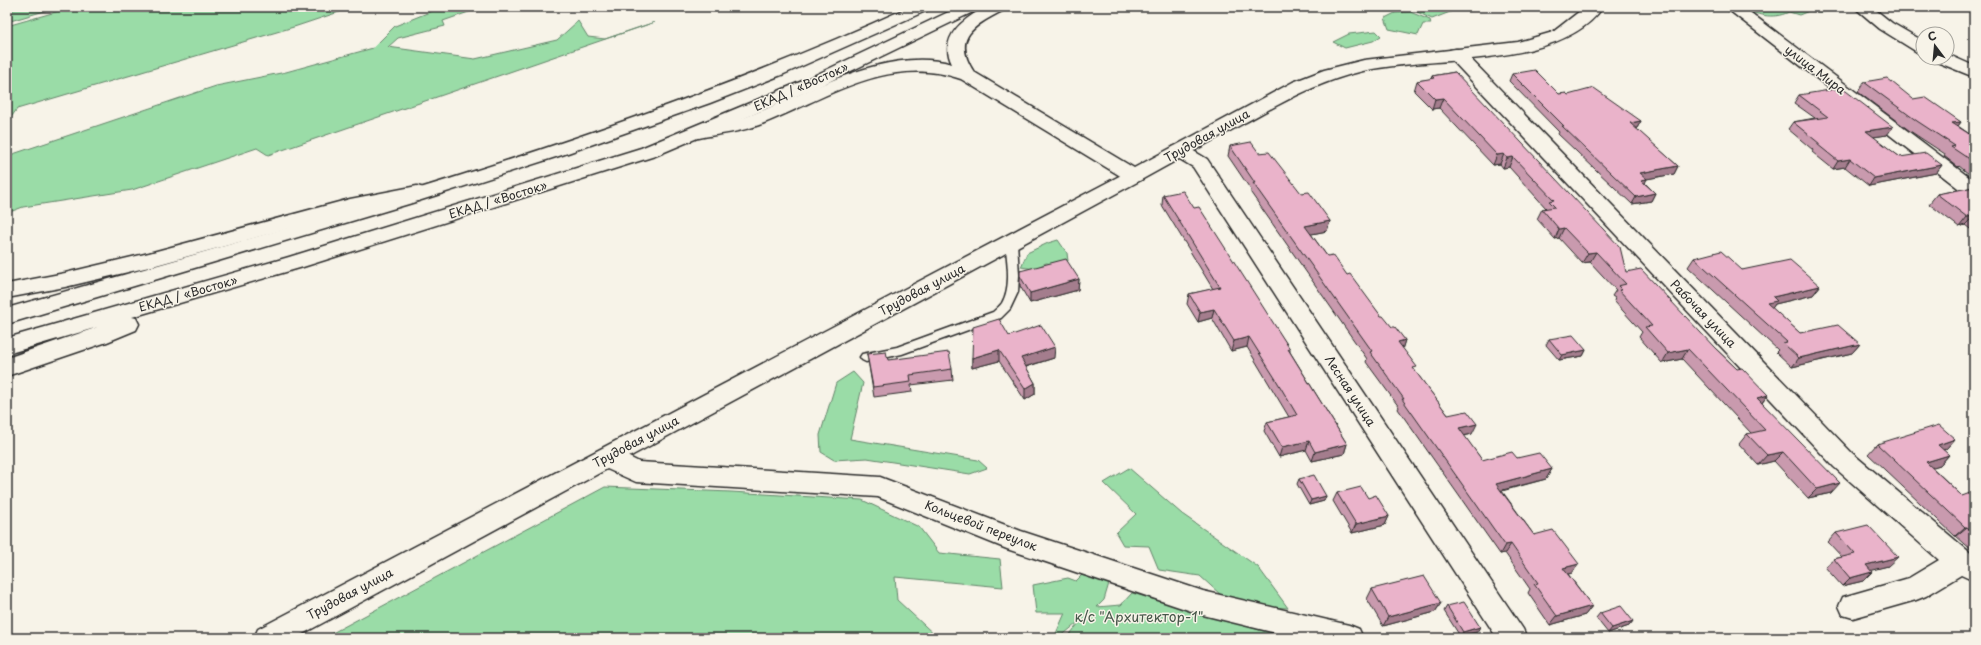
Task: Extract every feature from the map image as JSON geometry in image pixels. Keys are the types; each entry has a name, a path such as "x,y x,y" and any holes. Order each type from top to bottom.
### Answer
{"main road":[{"name":"ЕКАД / «Восток»","path":"7,316 442,188 637,124 747,83 867,33 922,7"},
{"name":"ЕКАД / «Восток»","path":"7,346 244,277 514,195 648,152 699,132 813,83 971,7"},
{"path":"967,75 956,53 956,44 962,32 974,20 998,7"},
{"name":"Трудовая улица","path":"268,638 1012,242 1299,86 1330,74 1364,65 1520,47 1558,35 1579,21 1595,7"},
{"name":"улица Мира","path":"1733,7 1974,191"},
{"path":"1862,7 1886,26 1915,43"},
{"name":"Рабочая улица","path":"1456,54 1843,460 1967,566"},
{"path":"1955,63 1974,72"},
{"path":"699,132 748,123 850,80 885,70 924,65 960,71 1134,176"},
{"name":"Лесная улица","path":"1180,151 1200,163 1513,638"},
{"path":"7,291 65,280 149,260 350,205 442,188"},
{"path":"7,367 99,336 244,277"},
{"name":"Кольцевой переулок","path":"607,457 636,472 880,487 1016,541 1203,603 1348,638"},
{"path":"1853,606 1916,588 1967,566"}],"lane":[{"path":"866,357 898,351 997,315 1006,306 1013,284 1014,269 1012,242"}],"green space":[{"path":"21,7 58,7 7,22 7,11"},
{"path":"73,7 354,7 297,26 17,109 7,123 7,26"},
{"path":"442,7 483,7 443,21 445,26 398,38 388,47 475,59 557,40 578,21 588,37 605,39 655,22 268,155 257,148 132,190 23,207 7,213 7,156 216,86 286,72 373,48 395,26"},
{"path":"1424,7 1463,7 1432,19 1417,12"},
{"path":"1741,7 1842,7 1848,9 1844,11 1834,9 1824,12 1809,11 1799,15 1789,12 1776,16 1764,16"},
{"path":"1410,12 1430,20 1431,24 1423,24 1418,35 1389,29 1385,18 1395,13"},
{"path":"1376,31 1381,36 1373,41 1345,48 1333,42 1349,34"},
{"path":"1058,240 1067,253 1068,261 1059,265 1046,263 1034,269 1021,267 1027,253"},
{"path":"853,372 863,383 850,439 978,460 987,468 970,474 867,458 834,460 821,452 820,435 836,383"},
{"path":"1129,468 1182,514 1258,567 1288,608 1244,606 1221,595 1200,576 1159,570 1149,546 1123,545 1116,533 1136,514 1104,483"},
{"path":"605,487 731,492 862,500 919,527 939,553 1000,559 1003,587 895,577 897,600 938,638 323,638"},
{"name":"к/с \"Архитектор-1\"","path":"1083,574 1110,580 1104,600 1097,607 1121,605 1132,593 1287,638 1067,638 1082,619 1059,638 1054,638 1065,613 1036,613 1033,585 1068,578 1076,581"}],"building":[{"path":"1535,70 1559,94 1566,93 1568,95 1594,88 1641,121 1630,123 1678,166 1640,173 1647,179 1641,180 1655,193 1636,197 1562,126 1564,126 1512,74"},
{"path":"1455,72 1620,247 1626,272 1641,269 1715,348 1737,369 1742,368 1768,395 1757,398 1840,483 1817,489 1783,452 1767,455 1747,434 1765,430 1688,349 1668,353 1645,327 1652,326 1619,290 1622,290 1618,286 1626,284 1596,252 1588,253 1564,228 1559,229 1542,209 1555,207 1549,201 1554,200 1513,157 1507,158 1504,154 1497,155 1443,98 1435,99 1417,81 1434,78 1432,76"},
{"path":"1887,78 1913,99 1925,97 1961,122 1952,123 1974,137 1974,162 1951,147 1955,146 1917,121 1864,82"},
{"path":"1842,88 1893,127 1866,131 1900,157 1926,153 1942,165 1874,178 1850,159 1838,161 1793,122 1828,117 1799,95"},
{"path":"1251,142 1259,153 1269,152 1301,193 1309,192 1330,221 1305,226 1327,256 1333,255 1347,275 1350,274 1381,316 1383,316 1392,327 1395,327 1405,340 1398,342 1417,367 1413,368 1448,415 1467,411 1477,424 1459,428 1482,460 1512,452 1517,458 1539,453 1552,469 1496,484 1534,535 1553,530 1579,564 1563,568 1592,606 1557,616 1534,584 1538,583 1511,544 1505,545 1402,399 1404,399 1370,352 1372,351 1253,183 1255,183 1230,146"},
{"path":"1974,187 1974,216 1967,217 1937,194"},
{"path":"1183,191 1194,208 1199,207 1290,349 1288,349 1347,444 1315,452 1309,441 1282,447 1267,422 1297,415 1275,378 1249,337 1234,341 1214,309 1200,312 1189,294 1220,287 1163,195"},
{"path":"1721,251 1742,270 1790,260 1820,286 1773,297 1777,301 1767,303 1800,333 1838,325 1860,344 1799,358 1783,343 1787,342 1694,258"},
{"path":"1066,259 1079,279 1030,293 1020,276 1020,271"},
{"path":"999,319 1009,336 1041,325 1055,347 1021,358 1035,383 1025,389 999,350 972,358 973,327"},
{"path":"1573,335 1586,350 1562,355 1549,339"},
{"path":"886,352 888,360 949,352 952,369 910,375 911,382 873,387 867,354"},
{"path":"1939,425 1955,439 1938,445 1949,455 1926,462 1962,496 1970,493 1974,497 1974,533 1965,527 1877,444"},
{"path":"1314,475 1326,496 1311,500 1299,479"},
{"path":"1361,487 1368,498 1376,495 1389,516 1356,524 1337,493"},
{"path":"1868,525 1898,557 1866,565 1872,572 1850,578 1834,559 1855,554 1836,533"},
{"path":"1424,576 1441,603 1388,617 1372,589"},
{"path":"1464,602 1480,627 1463,632 1447,606"},
{"path":"1621,606 1633,621 1612,628 1600,613"}]}
